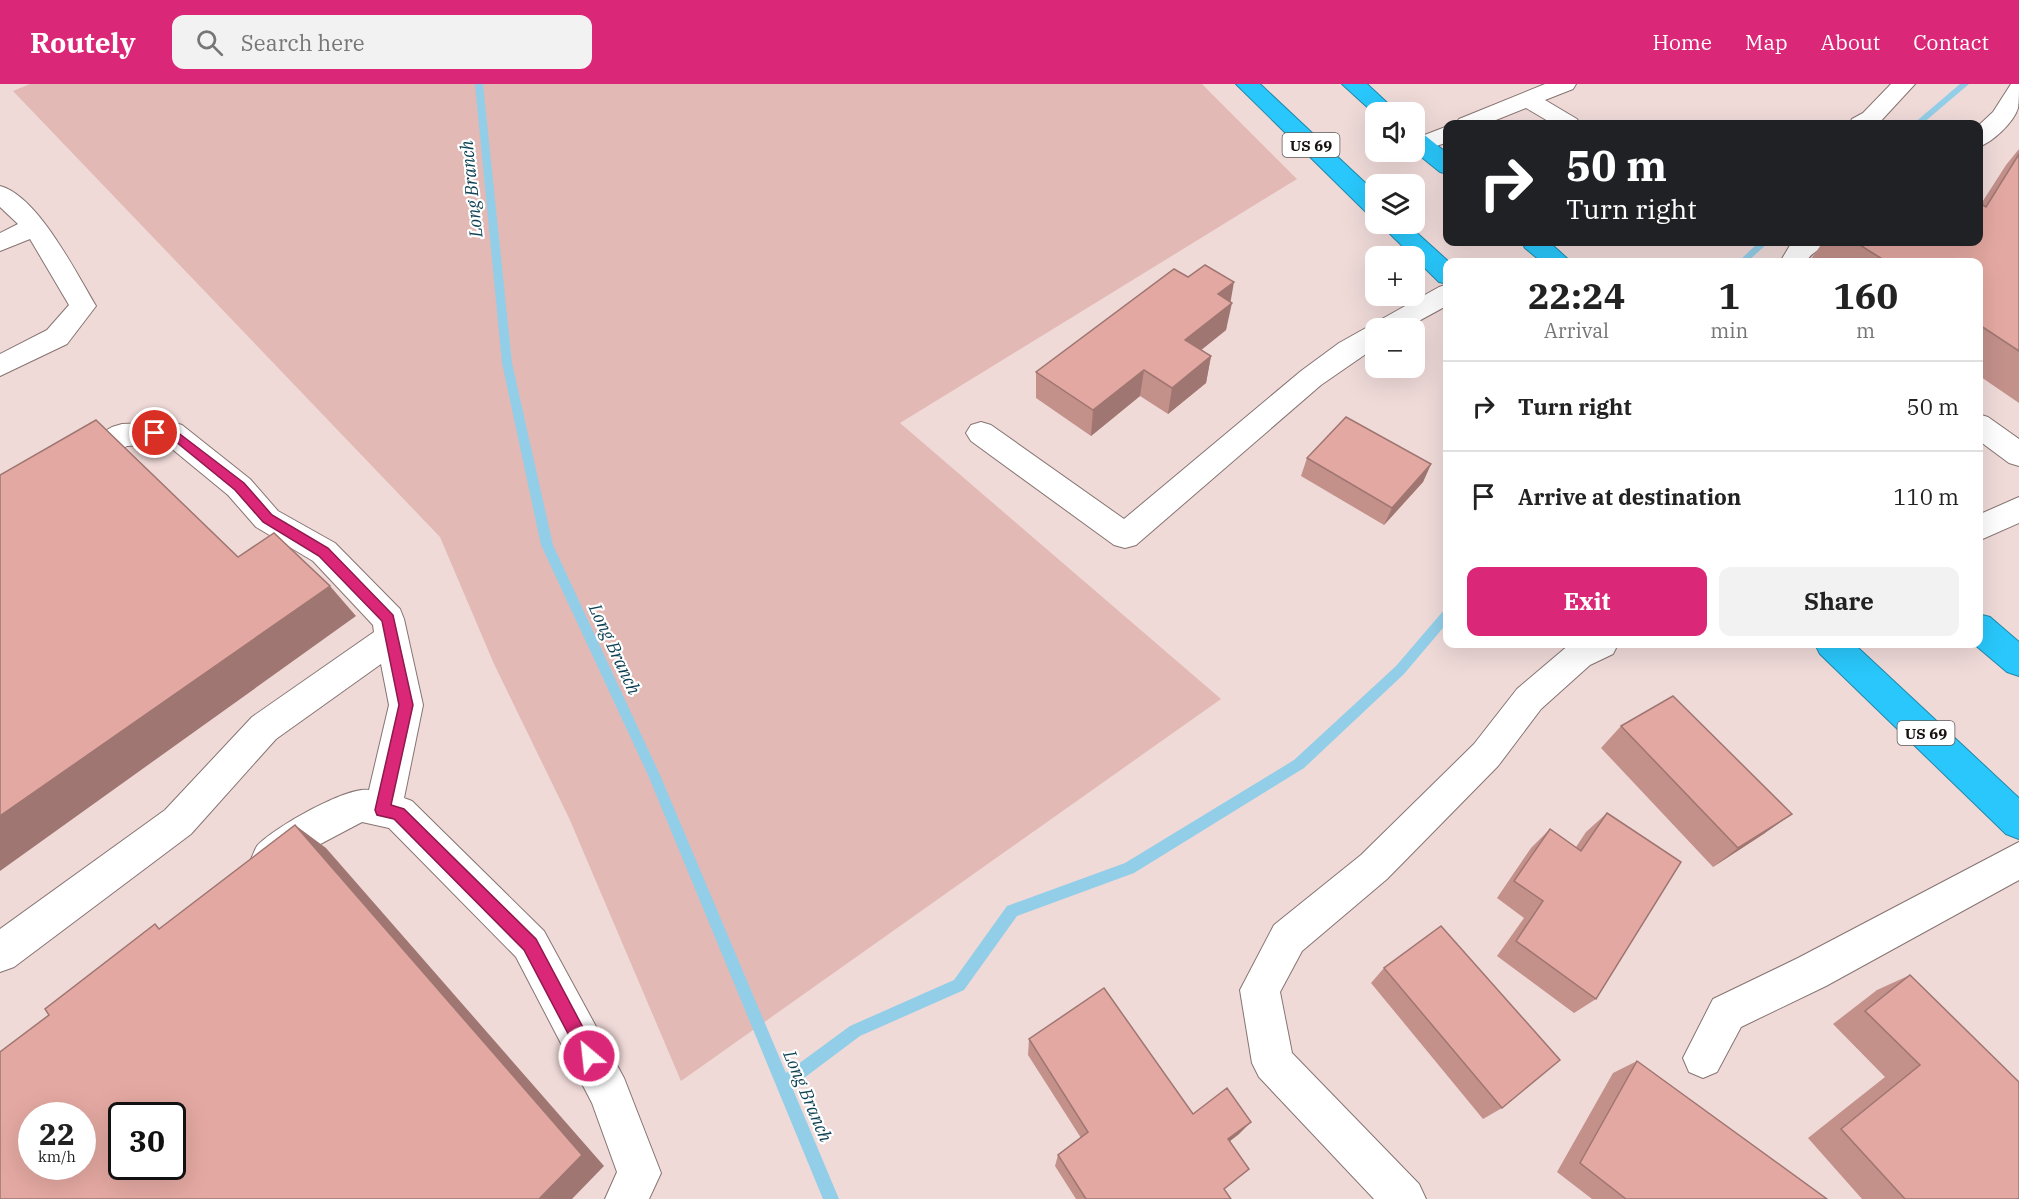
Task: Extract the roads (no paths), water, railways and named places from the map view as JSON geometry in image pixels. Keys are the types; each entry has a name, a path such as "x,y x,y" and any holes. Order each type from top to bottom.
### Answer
{"highway":[{"name":"US 69","path":"1247,84 1365,197"},
{"path":"1353,84 1374,102"},
{"path":"1425,147 1443,162"},
{"path":"1404,234 1443,271"},
{"path":"1539,246 1553,258"},
{"path":"1983,631 2019,662"},
{"name":"US 69","path":"1836,648 2019,822"}],"street":[{"path":"1477,120 1565,84"},
{"path":"1867,120 1904,84"},
{"path":"1983,135 2002,116 2019,88"},
{"path":"1527,99 1562,120"},
{"path":"1425,139 1443,134"},
{"path":"0,194 35,226 83,306 57,337 0,366"},
{"path":"0,243 35,226"},
{"path":"1795,258 1800,248 1804,246"},
{"path":"1404,318 1443,296"},
{"path":"981,433 1125,536 1311,378 1365,341"},
{"path":"1983,428 2019,455"},
{"path":"0,507 122,435 172,432 239,487 267,519 324,552 388,619 406,705 383,810"},
{"path":"1983,527 2019,509"},
{"path":"0,954 178,822 264,728 392,638"},
{"path":"1404,1199 1273,1063 1260,990 1288,938 1382,859 1486,755 1529,699 1578,655 1593,648"},
{"path":"241,881 296,838 334,816 361,805 399,813 530,944 609,1094 639,1173 627,1199"},
{"path":"1703,1058 1727,1013 1812,972 2019,860"}],"waterway":[{"name":"Long Branch","path":"479,84 507,363 547,545 654,775 831,1199"},
{"path":"1922,120 1965,84"},
{"path":"1746,258 1760,246"},
{"path":"783,1084 855,1031 959,985 1012,911 1129,868 1299,764 1400,670 1443,619"}]}
